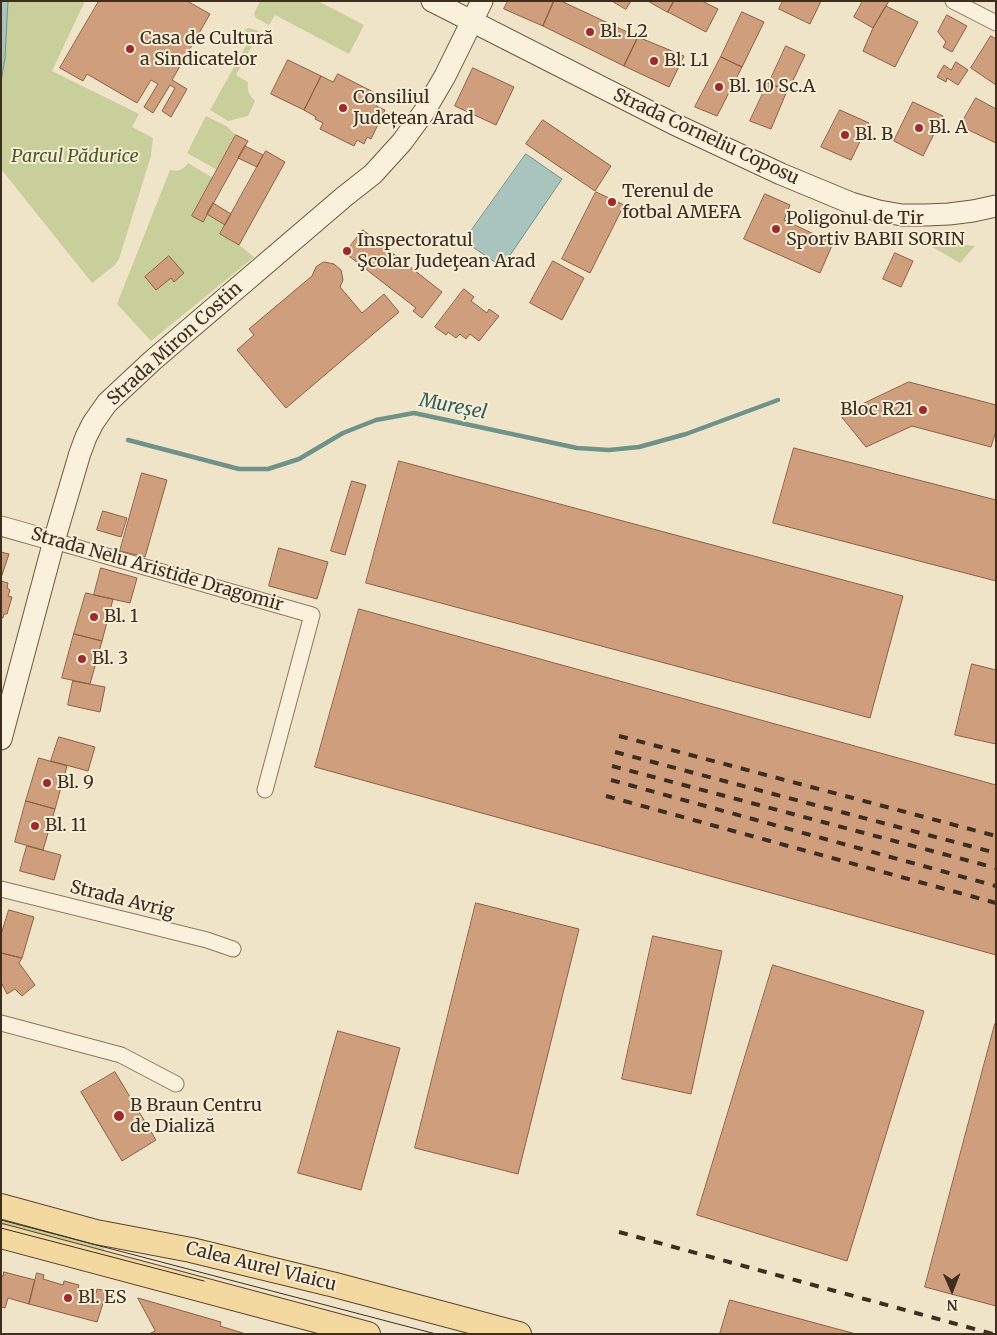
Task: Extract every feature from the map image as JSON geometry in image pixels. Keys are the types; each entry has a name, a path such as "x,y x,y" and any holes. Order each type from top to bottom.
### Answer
{"main road":[{"name":"Strada Corneliu Coposu","path":"432,1 674,124 781,174 851,203 902,215 949,214 995,206"},
{"name":"Strada Miron Costin","path":"1,739 54,541 80,453 86,437 107,403 152,361 373,174 402,142 424,112 445,76 482,1"},
{"name":"Calea Aurel Vlaicu","path":"1,1206 96,1232 191,1250 326,1282 519,1334"},
{"name":"Calea Aurel Vlaicu","path":"1,1236 368,1334"}],"street":[{"path":"953,1 996,23"},
{"name":"Strada Nelu Aristide Dragomir","path":"1,526 312,615 265,790"},
{"name":"Strada Avrig","path":"1,890 207,940 233,949"},
{"path":"1,1023 121,1055 176,1084"}],"green space":[{"name":"Parcul Pădurice","path":"8,1 85,1 52,71 139,114 132,127 153,138 151,156 119,259 115,265 92,283 1,169 1,82 5,58"},
{"path":"260,1 318,1 364,25 349,54 275,15 269,25 256,18 254,14"},
{"path":"248,28 257,30 264,36 265,41 257,37 236,75 248,82 249,93 255,101 248,116 228,121 210,110 252,35 244,30"},
{"path":"206,116 226,126 236,135 217,170 187,153"},
{"path":"188,163 213,178 192,216 203,222 207,214 225,224 220,234 239,245 254,257 151,341 117,304 170,170 180,170"},
{"path":"922,241 975,246 960,263"},
{"path":"1,1218 105,1246 101,1259 1,1232"}],"water":[{"path":"1,1 8,1 5,58 1,82"},
{"path":"526,154 562,179 502,267 464,241"}],"building":[{"name":"Casa de Cultură a Sindicatelor","path":"99,1 187,1 210,14 172,80 187,89 171,117 162,111 175,88 170,85 153,113 144,107 158,84 151,80 137,103 87,74 83,81 60,68"},
{"path":"508,1 554,1 543,26 504,9"},
{"name":"Bl. L2","path":"554,1 561,1 638,37 624,66 543,26"},
{"path":"612,1 631,1 626,9"},
{"path":"648,1 674,1 668,12"},
{"path":"674,1 702,1 718,9 706,32 668,12"},
{"path":"783,1 821,1 810,24 779,9"},
{"path":"863,1 889,1 873,28 854,17"},
{"path":"886,6 918,22 895,67 863,51 873,28"},
{"path":"742,12 764,22 742,67 721,57"},
{"path":"947,15 967,26 952,52 943,47 946,42 938,32"},
{"path":"991,36 996,39 996,85 971,68"},
{"name":"Bl. L1","path":"638,37 684,56 669,87 624,66"},
{"path":"786,46 805,55 788,91 769,83"},
{"name":"Bl. 10 Sc.A","path":"721,57 742,67 717,116 695,107"},
{"path":"288,60 321,76 304,110 271,94"},
{"path":"956,62 968,70 958,85 947,78 946,82 937,77 944,65 951,70"},
{"path":"473,68 514,87 496,125 455,106"},
{"name":"Consiliul Județean Arad","path":"338,74 381,96 376,106 385,110 371,139 367,137 364,144 357,140 354,146 320,129 323,123 304,110 321,76 333,82"},
{"path":"768,83 787,91 771,129 750,121"},
{"path":"976,98 996,109 996,143 960,126"},
{"name":"Bl. A","path":"913,102 943,116 923,156 894,141"},
{"name":"Bl. B","path":"840,110 869,123 851,160 821,147"},
{"path":"543,120 611,166 595,191 526,144"},
{"path":"236,135 248,141 203,222 192,216"},
{"path":"245,146 263,155 257,167 238,158"},
{"path":"266,151 285,162 239,245 220,234"},
{"path":"596,192 624,205 590,273 562,259"},
{"name":"Poligonul de Tir Sportiv BABII SORIN","path":"765,194 790,205 784,220 833,243 820,273 744,239"},
{"path":"213,203 231,214 225,225 207,214"},
{"path":"363,230 442,292 422,318 413,311 416,308 345,253"},
{"path":"895,253 913,261 901,287 883,279"},
{"path":"169,256 184,273 174,282 171,278 156,290 145,277"},
{"path":"553,261 584,278 562,320 530,303"},
{"path":"324,262 334,264 341,270 343,280 340,287 362,313 384,294 399,312 286,408 237,350 254,335 249,329 312,276 316,267"},
{"path":"464,289 474,297 471,301 487,313 489,309 499,316 479,341 470,334 466,339 460,334 456,338 448,332 446,335 435,327"},
{"name":"Bloc R21","path":"909,382 996,405 996,431 991,447 912,426 866,447 840,415"},
{"path":"794,448 996,500 996,581 773,523"},
{"path":"399,461 903,596 870,718 366,583"},
{"path":"142,473 167,480 145,557 120,551"},
{"path":"352,481 366,485 345,555 331,551"},
{"path":"103,511 127,518 121,537 97,530"},
{"path":"279,548 328,562 317,599 269,586"},
{"path":"1,552 9,554 1,578"},
{"path":"101,568 137,578 130,603 94,595"},
{"path":"1,581 8,583 7,588 10,590 8,596 12,597 7,614 4,614 3,618 1,618"},
{"name":"Bl. 1","path":"86,593 113,599 102,641 74,634"},
{"path":"359,609 996,785 996,955 315,767"},
{"name":"Bl. 3","path":"74,634 102,641 90,684 62,678"},
{"path":"972,664 996,670 996,744 955,735"},
{"path":"73,681 105,687 100,712 68,705"},
{"path":"59,737 95,747 88,771 51,761"},
{"name":"Bl. 9","path":"39,758 67,766 55,809 26,801"},
{"name":"Bl. 11","path":"26,801 55,809 43,850 15,842"},
{"path":"27,846 61,855 54,880 20,871"},
{"path":"476,903 579,929 518,1174 415,1148"},
{"path":"9,910 34,917 22,958 1,953 1,935"},
{"path":"653,936 722,951 691,1094 622,1079"},
{"path":"1,953 22,958 19,963 35,985 22,996 15,989 7,994 1,982"},
{"path":"773,965 924,1011 847,1261 697,1215"},
{"path":"996,1025 996,1306 925,1287"},
{"path":"338,1031 400,1048 361,1190 298,1173"},
{"name":"B Braun Centru de Dializă","path":"115,1072 156,1140 122,1161 81,1092"},
{"path":"4,1272 35,1280 29,1304 8,1298 5,1308 1,1307 1,1276 3,1276"},
{"name":"Bl. ES","path":"37,1273 44,1275 43,1279 63,1285 64,1281 79,1285 78,1288 96,1293 97,1289 107,1291 97,1322 29,1304"},
{"path":"138,1298 221,1322 220,1326 246,1334 149,1334 155,1331"},
{"path":"730,1300 856,1334 720,1334"}],"waterway":[{"name":"Mureșel","path":"128,440 239,469 268,469 299,459 343,433 376,420 414,413 577,448 609,450 639,447 686,434 778,400"}],"tram line":[{"path":"1,1220 436,1334"},
{"path":"1,1228 204,1281"}],"railway":[{"path":"619,736 996,836"},
{"path":"615,752 996,853"},
{"path":"612,766 996,868"},
{"path":"611,780 996,886"},
{"path":"606,796 996,903"},
{"path":"619,1232 993,1334"}],"place":[{"name":"Bl. L2","path":"590,32"},
{"name":"Casa de Cultură a Sindicatelor","path":"130,49"},
{"name":"Bl. L1","path":"654,61"},
{"name":"Bl. 10 Sc.A","path":"719,87"},
{"name":"Consiliul Județean Arad","path":"343,108"},
{"name":"Bl. A","path":"919,128"},
{"name":"Bl. B","path":"845,135"},
{"name":"Terenul de fotbal AMEFA","path":"612,202"},
{"name":"Poligonul de Tir Sportiv BABII SORIN","path":"776,229"},
{"name":"Inspectoratul Şcolar Judeţean Arad","path":"347,251"},
{"name":"Bloc R21","path":"923,410"},
{"name":"Bl. 1","path":"94,617"},
{"name":"Bl. 3","path":"82,659"},
{"name":"Bl. 9","path":"47,783"},
{"name":"Bl. 11","path":"35,826"},
{"name":"B Braun Centru de Dializă","path":"119,1116"},
{"name":"Bl. ES","path":"68,1298"}]}
